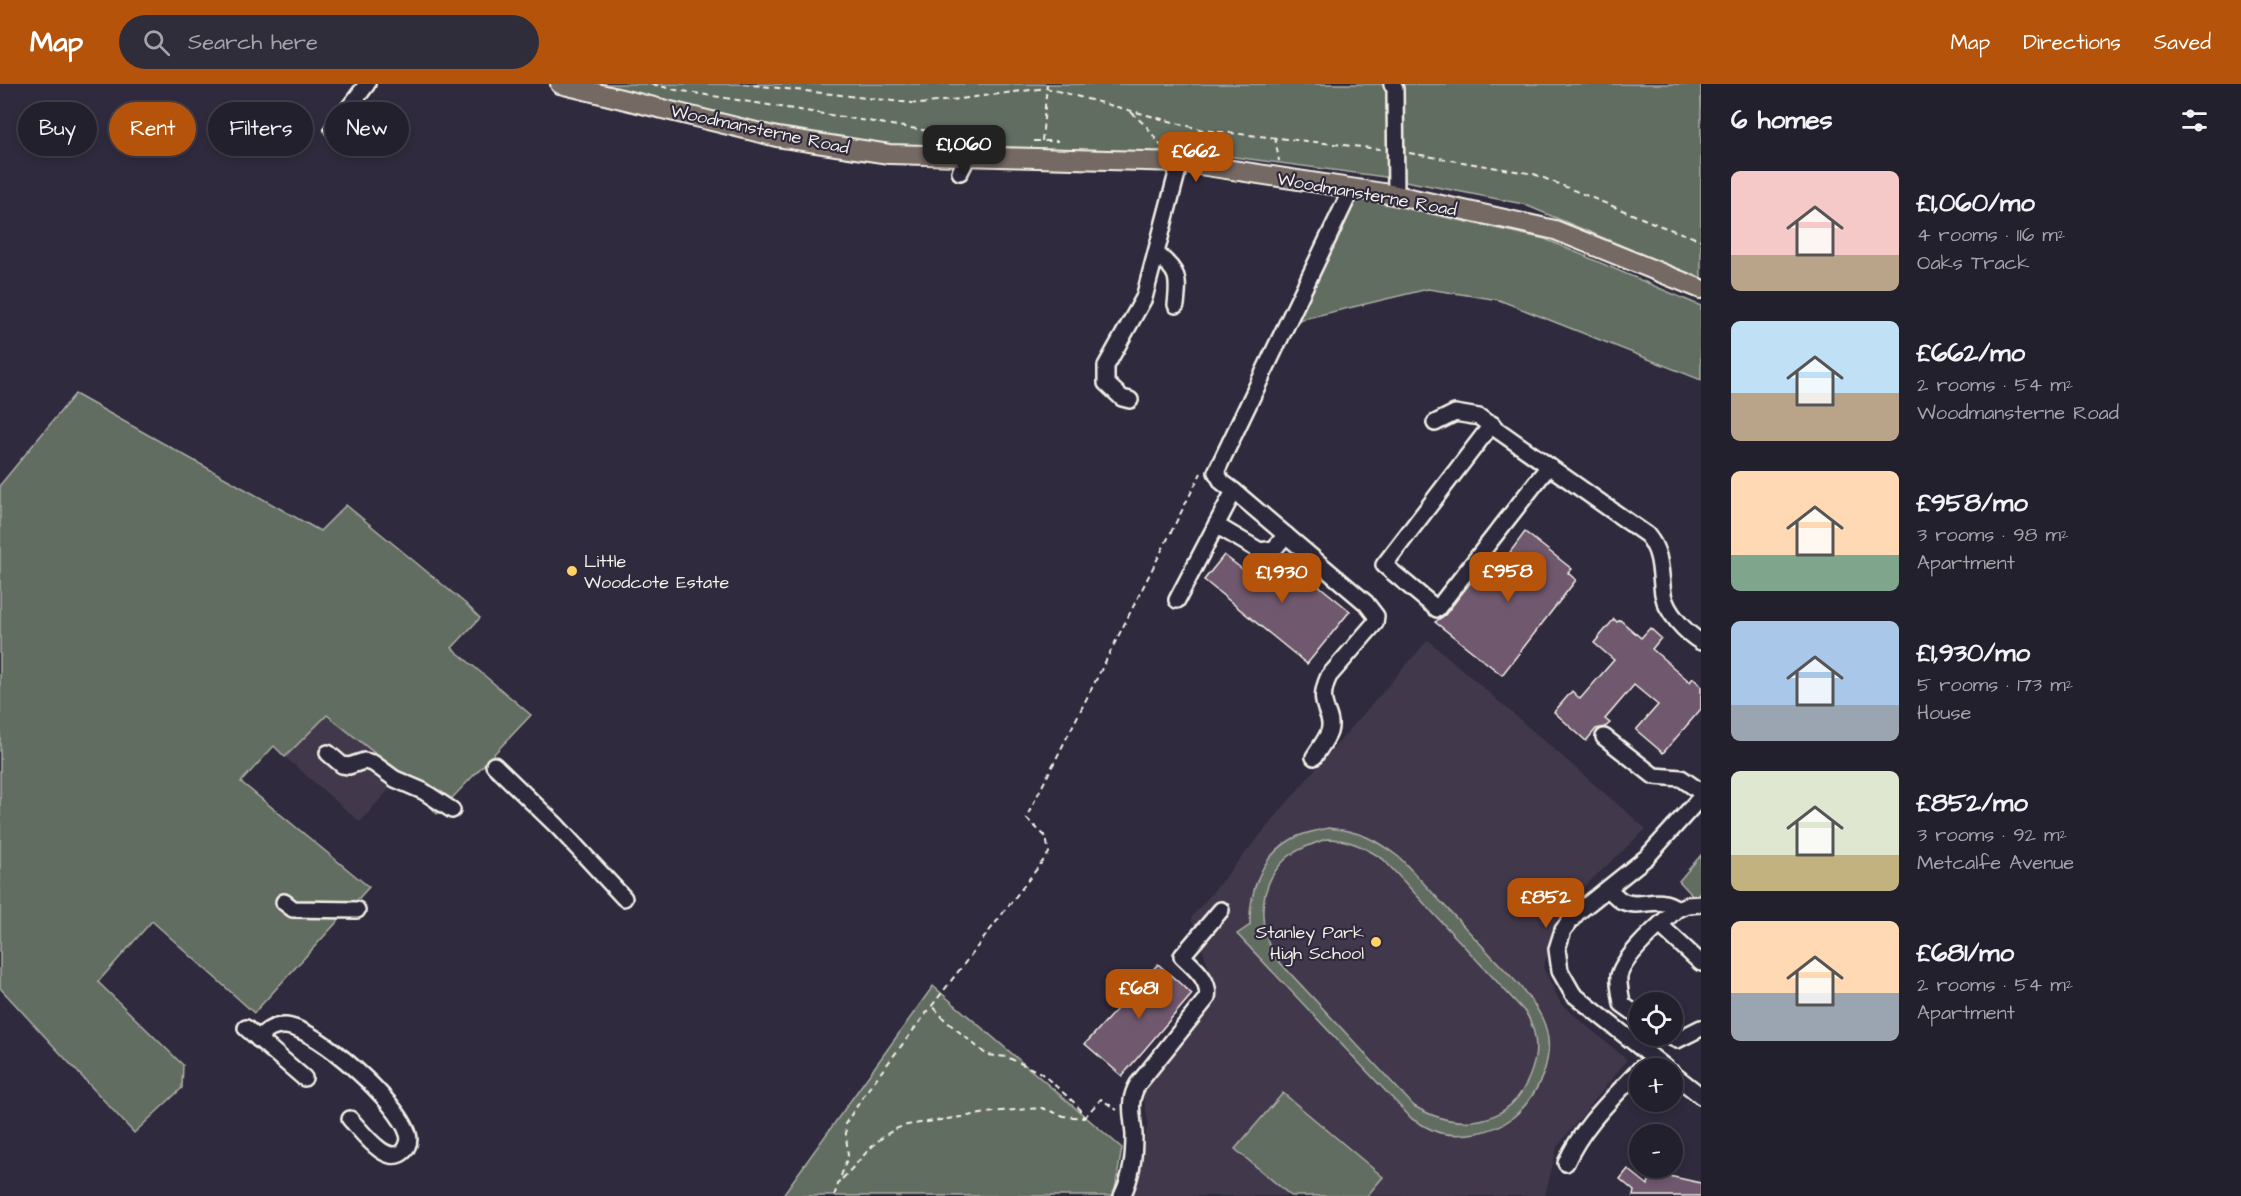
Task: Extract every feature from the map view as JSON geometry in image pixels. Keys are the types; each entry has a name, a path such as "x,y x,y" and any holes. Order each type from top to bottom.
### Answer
{"main road":[{"name":"Woodmansterne Road","path":"560,84 777,137 964,165 1180,162 1396,195 1555,230 1701,289"}],"street":[{"path":"353,102 367,84"},
{"path":"1392,84 1395,89 1396,195"},
{"path":"1130,400 1122,398 1106,383 1106,366 1144,298 1180,162"},
{"path":"1314,756 1329,730 1328,715 1322,703 1329,676 1375,623 1376,616 1366,603 1222,482 1216,472 1352,188"},
{"path":"1157,254 1172,267 1179,281 1176,305"},
{"path":"1435,423 1455,413 1479,417 1647,535 1655,545 1666,605 1688,633 1701,642"},
{"path":"1491,424 1384,565 1437,609 1549,466"},
{"path":"1177,600 1234,491"},
{"path":"1216,525 1260,551 1274,549 1286,535"},
{"path":"1604,737 1654,776 1674,775 1701,794 1647,857 1577,913 1563,930 1557,949 1560,971 1573,994 1654,1058"},
{"path":"328,753 342,765 349,766 364,760 373,763 395,779 423,791 452,810"},
{"path":"494,765 557,826 624,898"},
{"path":"1608,889 1622,901 1665,902 1677,909"},
{"path":"284,902 293,909 357,910"},
{"path":"1629,1009 1622,1004 1619,976 1625,964 1677,909 1701,904"},
{"path":"1122,1196 1130,1180 1133,1163 1130,1111 1134,1091 1207,998 1206,981 1182,956 1221,910"},
{"path":"1660,925 1701,963"},
{"path":"258,1039 272,1028 284,1026 298,1029 327,1046 380,1095 406,1129 409,1144 399,1154 393,1156 384,1153 351,1119"},
{"path":"246,1028 304,1078"},
{"path":"1683,1037 1701,1028"},
{"path":"1566,1163 1575,1142 1590,1121 1629,1080"},
{"path":"1683,1082 1701,1096"}],"path":[{"path":"652,84 699,94 987,141"},
{"path":"742,84 920,104 1047,86 1203,130 1396,150 1534,174 1701,240"},
{"path":"1037,141 1042,140 1047,86"},
{"path":"1129,110 1147,127 1164,150"},
{"path":"1275,137 1280,171"},
{"path":"834,1196 842,1179 848,1156 844,1124 1049,853 1046,837 1026,818 1202,471 1216,472"},
{"path":"932,1005 945,1020 987,1055 1007,1057 1041,1073 1077,1105 1084,1118"},
{"path":"1084,1118 1101,1099 1132,1122"},
{"path":"842,1179 880,1138 897,1128 1000,1111 1042,1108 1064,1116 1084,1118"}],"shaded area":[{"name":"Stanley Park High School","path":"1428,640 1646,829 1569,901 1543,967 1561,1004 1627,1060 1557,1147 1545,1196 1134,1196 1148,1122 1142,1088 1218,993 1191,918 1311,774"},
{"path":"327,715 402,775 360,822 285,757"}],"green space":[{"path":"560,84 1701,84 1701,279 1523,204 1385,177 1167,148 1141,156 889,154"},
{"path":"1353,197 1545,239 1701,306 1701,380 1499,300 1428,289 1299,320"},
{"path":"75,394 320,531 346,505 480,618 452,648 531,715 437,814 402,775 327,715 285,757 274,746 241,782 369,887 254,1013 152,921 98,982 183,1065 182,1088 134,1133 0,988 0,485"},
{"path":"1328,828 1358,834 1375,841 1400,858 1517,983 1537,1009 1547,1032 1547,1060 1538,1086 1530,1099 1504,1124 1478,1133 1458,1135 1434,1131 1412,1119 1237,934 1250,925 1255,888 1259,876 1272,855 1296,837","holes":["1326,839 1356,844 1383,859 1526,1013 1533,1028 1536,1043 1533,1067 1521,1092 1510,1105 1496,1115 1481,1120 1465,1121 1448,1119 1414,1106 1274,956 1268,943 1263,917 1263,904 1271,879 1278,867 1292,854"]},
{"path":"1701,855 1701,890 1695,898 1679,881"},
{"path":"933,986 1122,1148 1114,1196 782,1196"},
{"path":"1283,1093 1383,1177 1367,1196 1291,1196 1235,1149"}],"building":[{"path":"1525,532 1572,569 1568,573 1576,580 1502,675 1435,622 1445,615 1489,559 1499,567"},
{"path":"1224,555 1259,582 1281,555 1350,611 1307,664 1204,580"},
{"path":"1614,619 1617,622 1620,620 1641,638 1650,628 1661,638 1652,649 1690,682 1693,678 1701,686 1701,709 1663,753 1636,730 1658,705 1634,685 1605,719 1610,723 1596,729 1586,741 1554,712 1572,691 1580,699 1614,660 1594,643"},
{"path":"1158,964 1192,994 1122,1076 1085,1044"},
{"path":"1628,1169 1629,1178 1639,1178 1648,1185 1650,1178 1678,1178 1701,1183 1701,1196 1633,1196 1634,1191 1620,1179"}],"place":[{"name":"Little Woodcote Estate","path":"572,571"},
{"name":"Stanley Park High School","path":"1376,942"}]}
